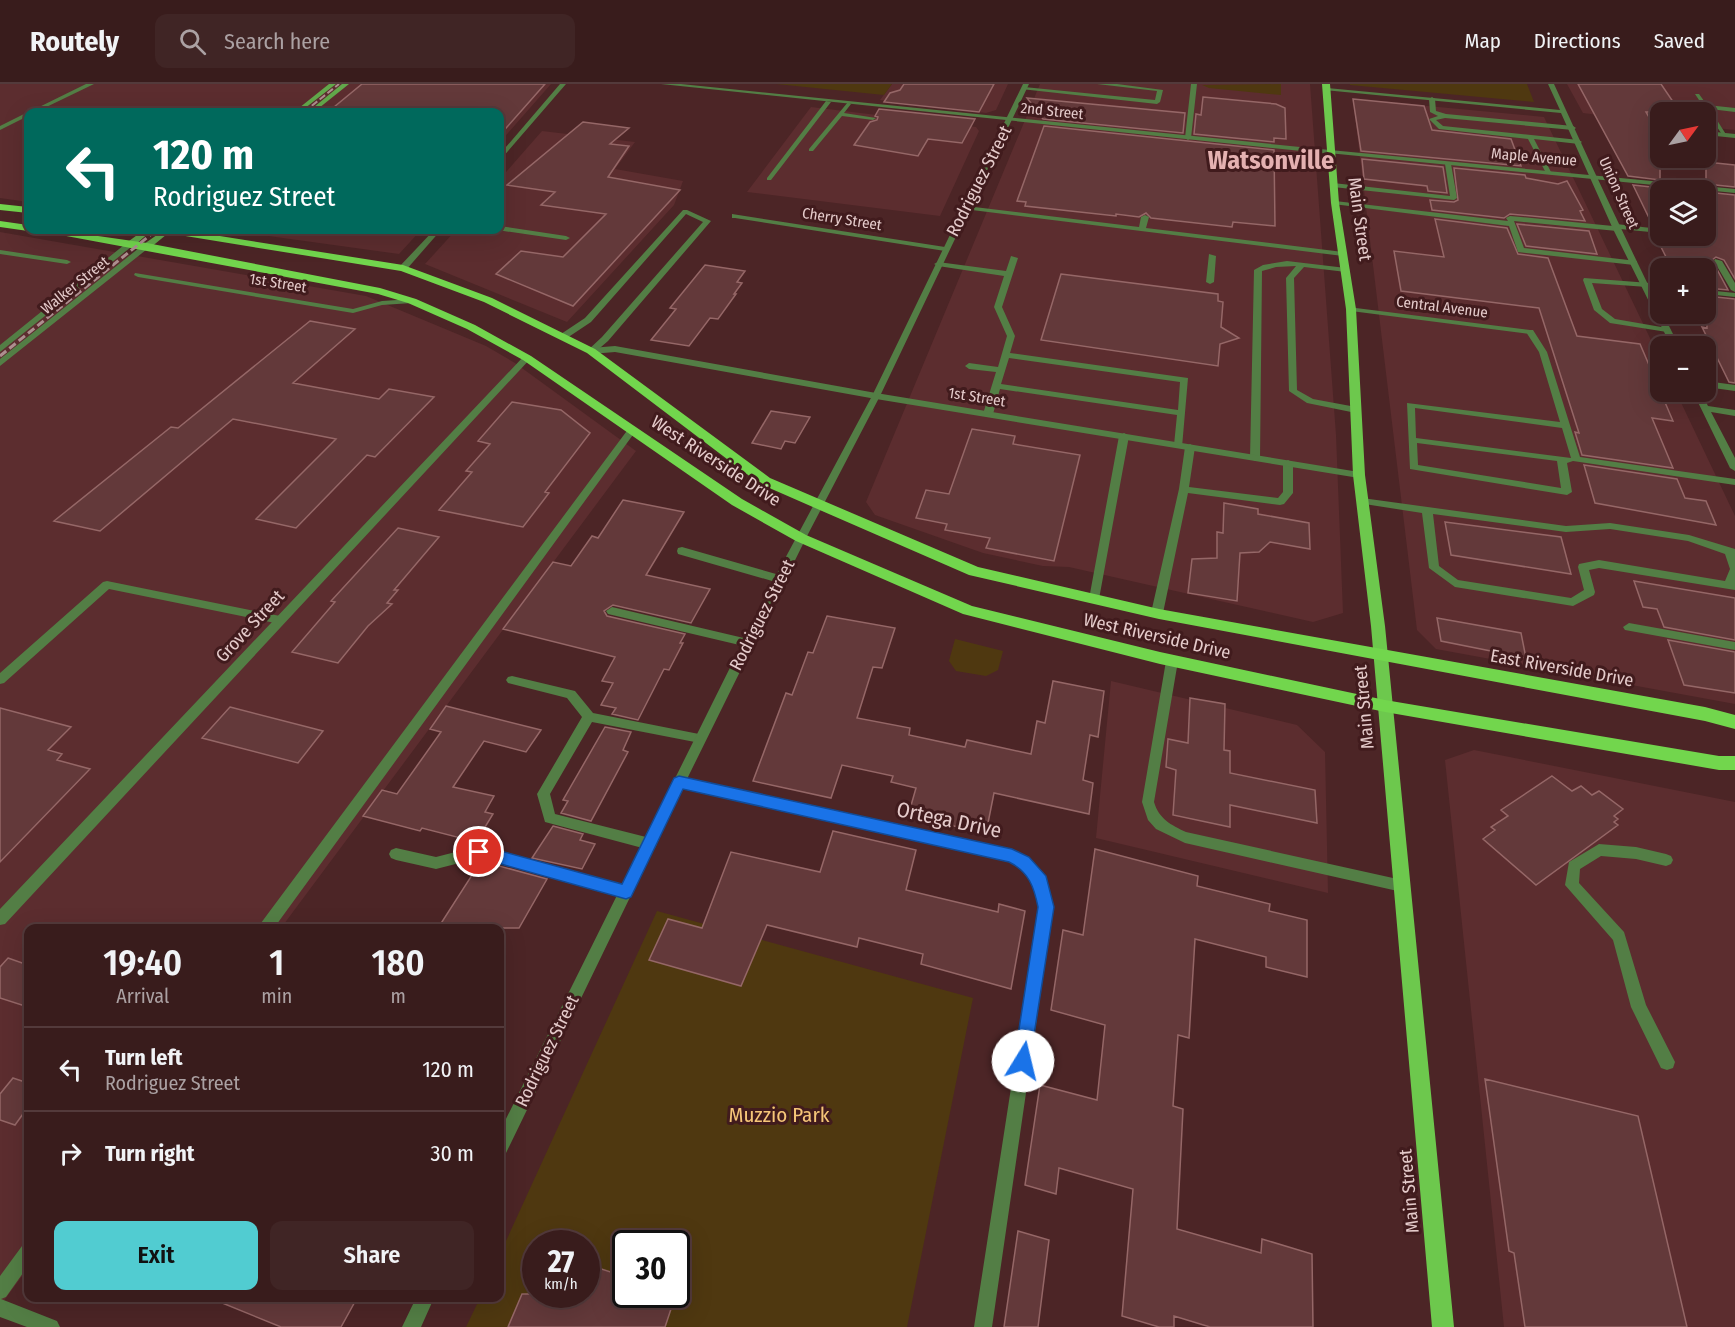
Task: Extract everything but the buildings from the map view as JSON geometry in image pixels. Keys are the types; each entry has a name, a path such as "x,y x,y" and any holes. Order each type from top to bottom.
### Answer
{"highway":[{"path":"0,207 24,210"},
{"path":"0,224 24,227"},
{"name":"West Riverside Drive","path":"68,234 132,243 380,291 412,301 471,327 526,358 737,502 801,538 968,610 1172,661 1384,706"},
{"name":"West Riverside Drive","path":"192,234 403,268 488,300 591,351 765,481 819,507 974,571 1157,613 1381,655"},
{"name":"East Riverside Drive","path":"1381,655 1705,714 1735,722"},
{"path":"1384,706 1719,763 1735,763"}],"main road":[{"path":"302,108 333,84"},
{"path":"316,108 346,84"},
{"name":"Main Street","path":"1326,87 1335,203 1351,309 1359,475 1381,655 1443,1327"},
{"name":"Walker Street","path":"132,243 143,234"},
{"name":"Walker Street","path":"147,246 162,234"}],"street":[{"path":"41,108 91,84"},
{"path":"504,152 563,84"},
{"name":"2nd Street","path":"664,84 1330,152"},
{"path":"1025,86 1157,102 1160,90 1100,84"},
{"path":"1188,138 1194,84"},
{"name":"Union Street","path":"1551,84 1573,128 1616,227 1634,263 1650,285"},
{"name":"Rodriguez Street","path":"504,1139 779,579 876,396 1025,86"},
{"path":"1326,87 1565,112"},
{"path":"1697,95 1702,102"},
{"path":"1432,99 1433,112 1445,116 1573,128"},
{"path":"769,179 828,102"},
{"path":"811,150 848,104"},
{"path":"1716,108 1735,110"},
{"path":"840,114 873,118"},
{"path":"2,126 24,116"},
{"path":"1445,116 1432,119 1441,128 1579,142"},
{"path":"1716,122 1725,135"},
{"path":"1716,134 1735,136"},
{"path":"1530,137 1548,172"},
{"name":"Maple Avenue","path":"1330,152 1735,191"},
{"path":"1333,185 1454,198 1448,164"},
{"path":"1335,203 1510,221 1650,229"},
{"path":"966,208 1343,254"},
{"path":"564,336 588,320 685,211 707,221 605,339 591,351"},
{"name":"Cherry Street","path":"735,216 945,249"},
{"path":"1142,230 1145,217"},
{"path":"1510,221 1521,250 1634,263"},
{"path":"504,229 566,238"},
{"path":"403,268 433,234"},
{"name":"Walker Street","path":"0,348 132,243"},
{"name":"Walker Street","path":"0,363 147,246"},
{"path":"0,252 67,262"},
{"path":"1210,282 1212,256"},
{"path":"988,414 1011,336 998,307 1014,258"},
{"path":"1718,261 1735,290"},
{"path":"938,264 1008,274"},
{"path":"1255,458 1258,270 1276,264 1346,270"},
{"path":"1301,266 1290,278 1293,391 1310,401 1356,410"},
{"name":"1st Street","path":"138,275 353,311 382,303 412,301"},
{"path":"1650,285 1587,280 1598,310 1614,321 1667,330"},
{"path":"1716,293 1735,295"},
{"name":"Central Avenue","path":"1351,309 1530,332 1543,352 1566,426"},
{"name":"Union Street","path":"1665,324 1670,336"},
{"name":"1st Street","path":"591,351 615,349 876,396 1359,475"},
{"path":"1006,356 1185,380 1179,445"},
{"name":"Grove Street","path":"0,919 526,358"},
{"path":"969,366 1001,370"},
{"path":"1716,385 1735,388"},
{"path":"996,386 1182,413"},
{"path":"1703,402 1735,468"},
{"path":"1562,461 1567,492 1413,467 1410,405 1566,426 1576,459"},
{"path":"1706,408 1735,413"},
{"path":"269,924 632,429"},
{"path":"1094,599 1124,436"},
{"path":"1412,440 1562,461 1576,459 1735,482"},
{"path":"1157,613 1184,489 1190,447"},
{"path":"1184,489 1280,502 1288,493 1288,463"},
{"path":"1362,501 1566,529 1610,526 1689,538 1732,553 1735,569 1731,585 1599,564 1583,567 1590,592 1573,602 1455,583 1434,568 1427,510"},
{"path":"682,551 779,579"},
{"path":"0,680 107,585 280,620"},
{"path":"612,611 748,643"},
{"path":"1629,627 1735,646"},
{"path":"1172,661 1148,802 1151,815 1163,828 1185,837 1402,886"},
{"path":"512,680 571,694 589,717 700,738"},
{"path":"589,717 543,794 550,818 650,844"},
{"name":"Ortega Drive","path":"679,782 1012,855 1024,862 1040,881 1046,907 983,1327"},
{"path":"1666,860 1636,853 1599,850 1574,866 1572,885 1619,937 1639,1007 1667,1062"},
{"path":"396,854 436,863 479,852 626,892"},
{"path":"0,1290 24,1257"},
{"path":"411,1327 423,1302"},
{"path":"0,1308 51,1327"}],"shaded area":[{"path":"0,84 551,84 504,137 504,108 24,108 24,201 0,198"},
{"path":"892,84 1008,84 996,110 986,113 880,100"},
{"path":"1040,84 1310,84 1336,435 1343,613 1313,622 1069,567 1043,566 983,553 875,515 866,502"},
{"path":"1567,84 1735,84 1735,130 1716,128 1716,102 1650,102 1650,122 1583,113"},
{"path":"1353,99 1544,117 1650,338 1650,402 1681,402 1735,516 1735,704 1436,649 1417,630"},
{"path":"811,107 976,127 979,131 940,216 747,192"},
{"path":"542,131 635,142 615,169 683,181 674,205 567,322 425,264 452,234 504,234 504,174"},
{"path":"0,232 366,296 486,346 515,363 636,451 284,924 24,924 24,1273 0,1306"},
{"path":"253,234 417,234 399,254"},
{"path":"1111,681 1297,725 1325,752 1328,893 1096,838"},
{"path":"1474,750 1735,802 1735,1327 1504,1327 1445,760"}],"green space":[{"path":"776,84 892,84 884,95"},
{"path":"1281,84 1281,95 1209,88 1202,85"},
{"path":"1527,84 1534,102 1350,85"},
{"path":"955,639 1003,651 998,670 986,676 956,671 949,661"},
{"name":"Muzzio Park","path":"657,911 973,998 907,1327 466,1327 478,1302 504,1302 504,1245"}],"railway":[{"path":"309,108 339,84"},
{"path":"0,356 152,234"}],"district":[{"name":"Watsonville","path":"1271,160"}],"route":[{"path":"479,852 626,892 679,782 1012,855 1033,870 1045,893 1046,907 1023,1061"}]}
